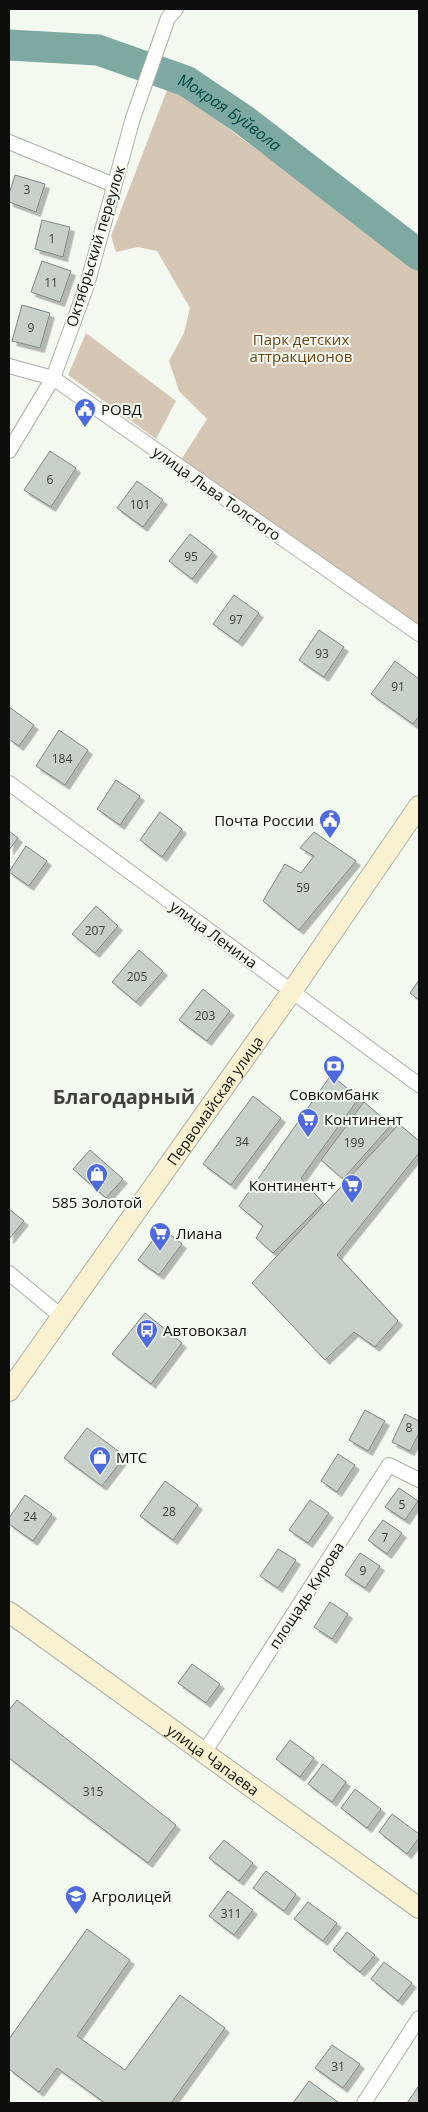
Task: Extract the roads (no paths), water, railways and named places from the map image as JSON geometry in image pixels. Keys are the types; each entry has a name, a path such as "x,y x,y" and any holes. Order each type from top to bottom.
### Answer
{"main road":[{"name":"Первомайская улица","path":"9,1392 292,991 419,806"},
{"name":"улица Чапаева","path":"9,1612 419,1908"}],"street":[{"name":"Октябрьский переулок","path":"9,451 53,378 87,285 133,118 172,13"},
{"path":"9,142 114,186"},
{"name":"улица Льва Толстого","path":"9,366 53,378 419,634"},
{"name":"улица Ленина","path":"9,783 419,1085"},
{"path":"9,1273 62,1317"},
{"name":"площадь Кирова","path":"204,1753 389,1465 419,1480"},
{"path":"364,2103 419,2018"}],"waterway":[{"name":"Мокрая Буйвола","path":"9,45 98,50 186,81 244,120 419,255"}],"place":[{"name":"РОВД","path":"85,428"},
{"name":"Почта России","path":"330,839"},
{"name":"Совкомбанк","path":"334,1085"},
{"name":"Континент","path":"308,1138"},
{"name":"585 Золотой","path":"97,1193"},
{"name":"Континент+","path":"352,1204"},
{"name":"Лиана","path":"160,1252"},
{"name":"Автовокзал","path":"147,1349"},
{"name":"МТС","path":"100,1476"},
{"name":"Агролицей","path":"76,1915"}],"district":[{"name":"Благодарный","path":"124,1096"}],"park label":[{"name":"Парк детских аттракционов","path":"301,348"}]}
